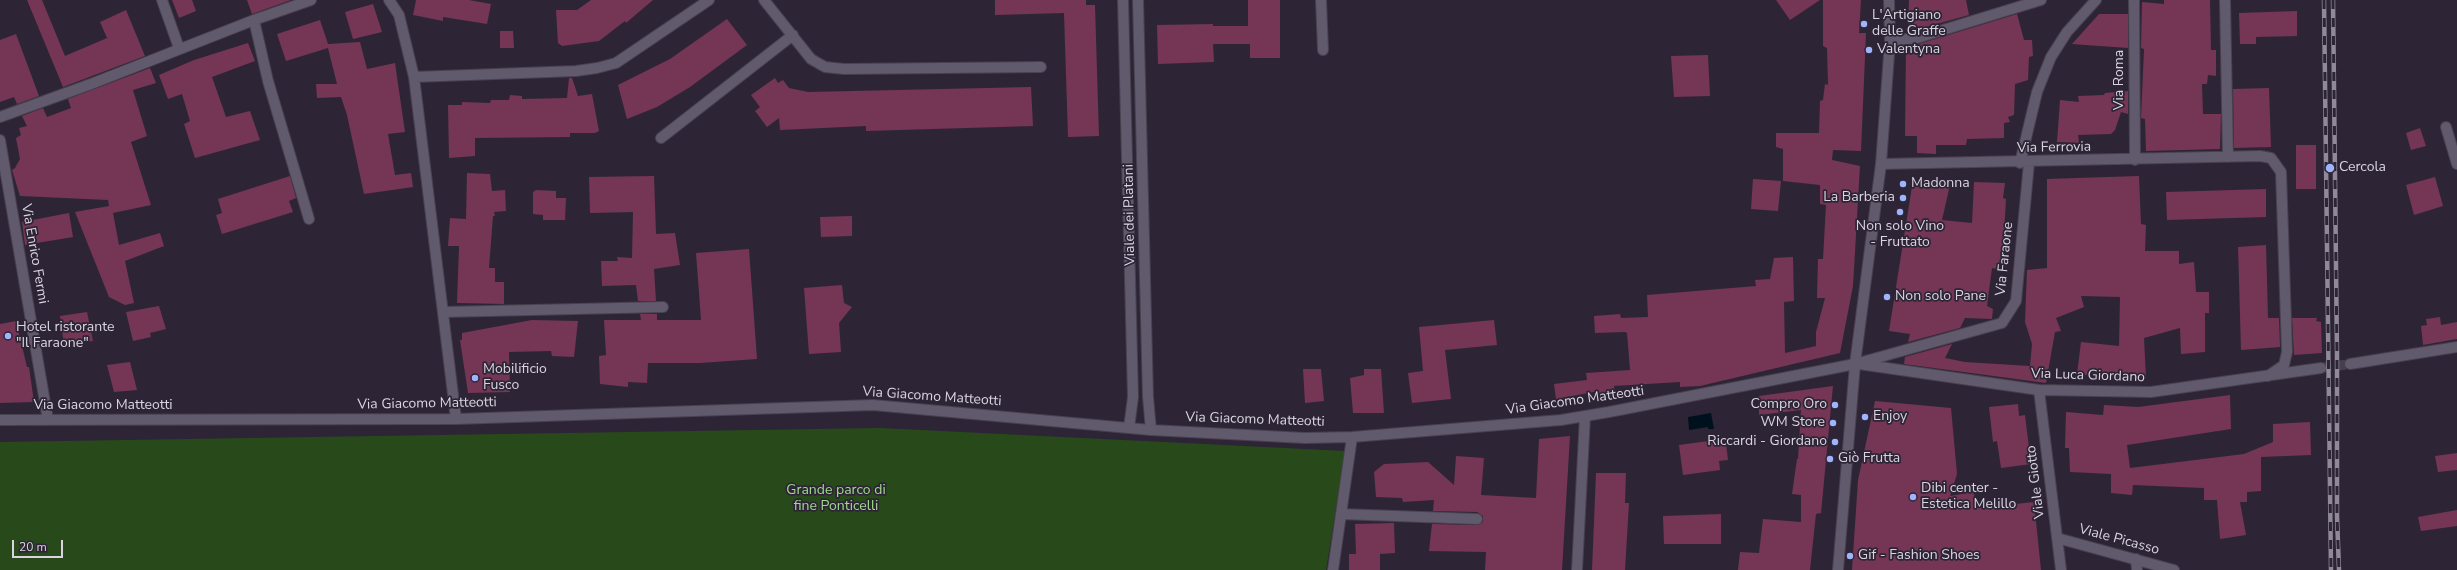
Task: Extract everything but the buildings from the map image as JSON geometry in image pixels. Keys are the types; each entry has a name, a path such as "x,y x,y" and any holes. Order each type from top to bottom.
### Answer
{"street":[{"path":"162,0 180,48"},
{"path":"0,117 91,84 254,20 311,0"},
{"path":"389,0 400,15 414,77 456,419"},
{"path":"414,77 576,71 597,68 616,63 709,0"},
{"path":"764,0 811,59 825,67 838,69 1041,67"},
{"name":"Viale dei Platani","path":"1123,0 1133,397 1129,428"},
{"name":"Viale dei Platani","path":"1138,0 1148,397 1151,430"},
{"path":"1321,0 1323,50"},
{"path":"1838,570 1855,364 1881,164 1890,41 1889,0"},
{"path":"1890,41 1917,38 2041,0"},
{"name":"Via Faraone","path":"1855,364 2002,323 2016,301 2024,163 2031,112 2051,57 2067,32 2096,0"},
{"name":"Via Roma","path":"2134,0 2134,160"},
{"path":"2225,0 2228,157"},
{"path":"254,20 268,81 309,219"},
{"path":"661,138 793,35"},
{"path":"2446,127 2457,164"},
{"name":"Via Enrico Fermi","path":"0,140 48,420"},
{"name":"Via Ferrovia","path":"1881,164 2024,163 2228,157 2266,157 2276,162 2281,172 2288,352 2284,366 2268,376"},
{"path":"444,312 663,307"},
{"path":"2350,364 2457,347"},
{"name":"Via Giacomo Matteotti","path":"0,420 456,419 873,405 1151,430 1305,438 1352,437 1482,427 1585,416 1855,364"},
{"name":"Via Luca Giordano","path":"1855,364 2038,390 2151,392 2321,368"},
{"name":"Viale Giotto","path":"2038,390 2061,570"},
{"path":"1577,570 1585,416"},
{"path":"1333,570 1352,437"},
{"path":"1341,514 1477,519"},
{"name":"Viale Picasso","path":"2057,538 2174,570"},
{"path":"2136,559 2137,570"}],"green space":[{"name":"Grande parco di fine Ponticelli","path":"880,428 1345,451 1326,570 0,570 0,442"}],"water":[{"path":"1711,413 1714,429 1708,429 1708,427 1689,430 1688,417"}],"tunnel":[{"path":"2321,368 2350,364"}],"railway":[{"path":"2324,0 2331,570"},
{"path":"2333,0 2337,354 2337,516 2339,570"}],"place":[{"name":"L'Artigiano delle Graffe","path":"1864,24"},
{"name":"Valentyna","path":"1869,50"},
{"name":"Cercola","path":"2330,168"},
{"name":"Madonna","path":"1903,184"},
{"name":"La Barberia","path":"1903,198"},
{"name":"Non solo Vino - Fruttato","path":"1900,212"},
{"name":"Non solo Pane","path":"1887,297"},
{"name":"Hotel ristorante \"Il Faraone\"","path":"8,336"},
{"name":"Mobilificio Fusco","path":"475,378"},
{"name":"Compro Oro","path":"1835,405"},
{"name":"Enjoy","path":"1865,417"},
{"name":"WM Store","path":"1833,423"},
{"name":"Riccardi - Giordano","path":"1835,442"},
{"name":"Giò Frutta","path":"1830,459"},
{"name":"Dibi center - Estetica Melillo","path":"1913,497"},
{"name":"Gif - Fashion Shoes","path":"1850,556"}]}
